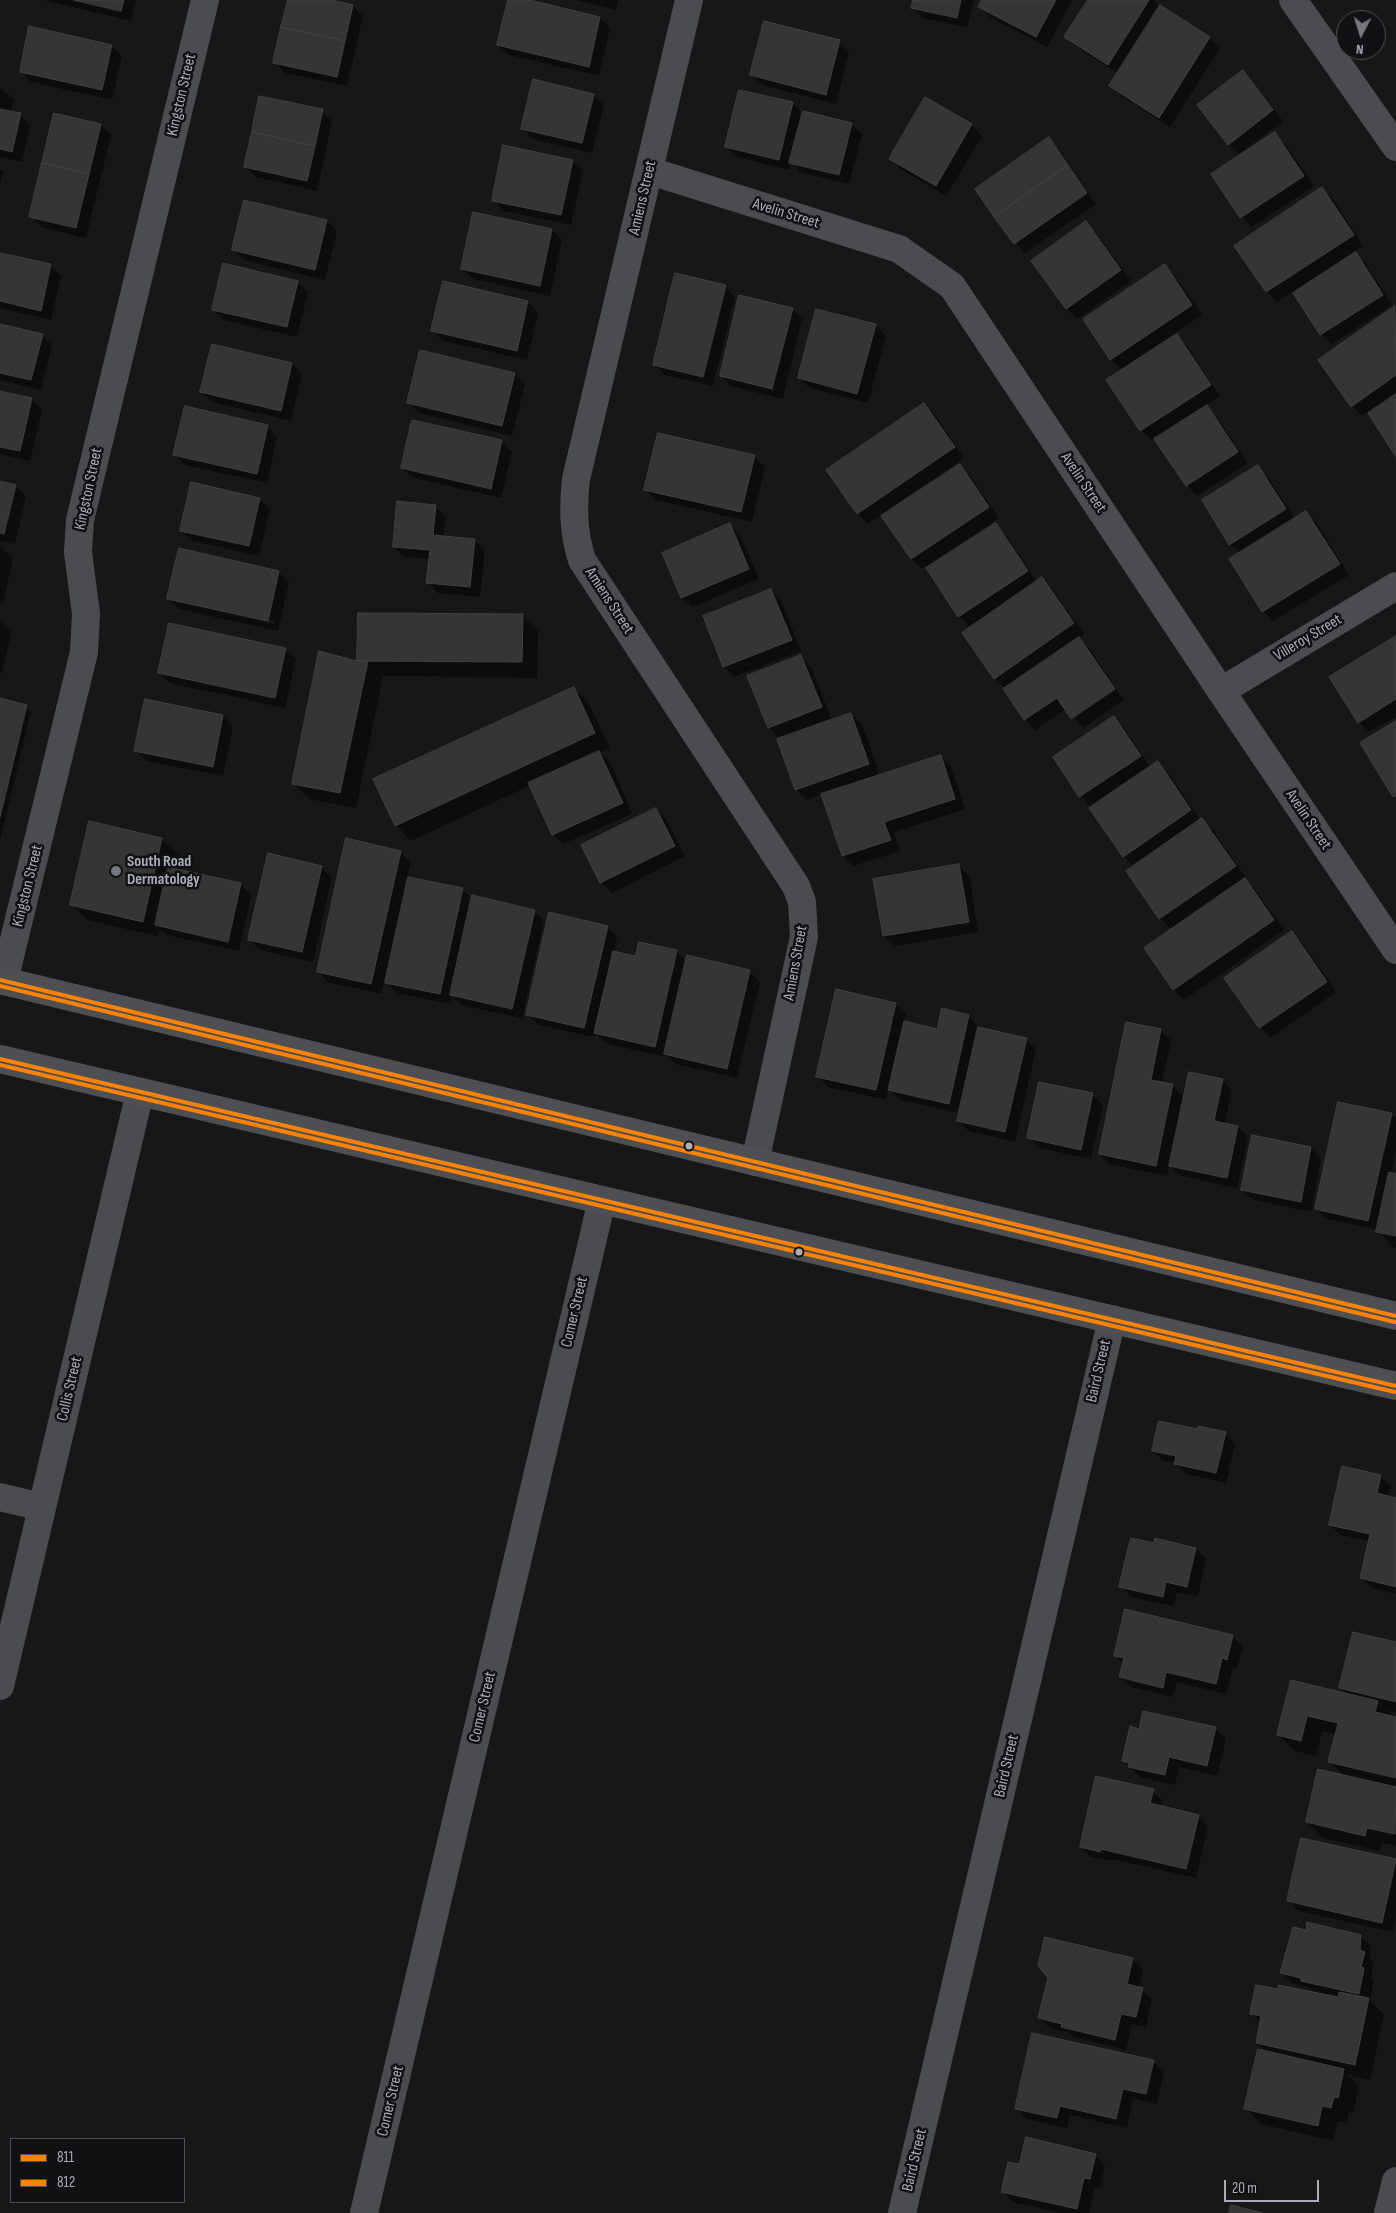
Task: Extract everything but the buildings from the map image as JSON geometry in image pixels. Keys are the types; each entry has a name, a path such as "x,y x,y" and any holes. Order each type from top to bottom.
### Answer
{"main road":[{"path":"1,986 754,1162 1396,1316"},
{"path":"0,1059 1396,1386"}],"street":[{"name":"Kingston Street","path":"1,986 84,652 86,614 78,552 80,520 205,0"},
{"name":"Amiens Street","path":"689,0 576,479 573,517 575,538 582,560 796,886 802,902 804,937 754,1162"},
{"path":"1294,0 1396,147"},
{"name":"Avelin Street","path":"650,170 899,249 952,286 1221,691 1396,950"},
{"name":"Villeroy Street","path":"1221,691 1396,586"},
{"name":"Collis Street","path":"0,1686 140,1092"},
{"name":"Comer Street","path":"364,2213 602,1200"},
{"name":"Baird Street","path":"902,2213 1112,1319"},
{"path":"0,1497 42,1507"},
{"path":"1388,2213 1396,2180"}],"transit line":[{"name":"811","path":"0,980 1396,1316"},
{"name":"812","path":"0,986 1395,1322"},
{"name":"811","path":"0,1059 1396,1386"},
{"name":"812","path":"0,1065 1395,1392"}],"place":[{"name":"South Road Dermatology","path":"116,871"}]}
